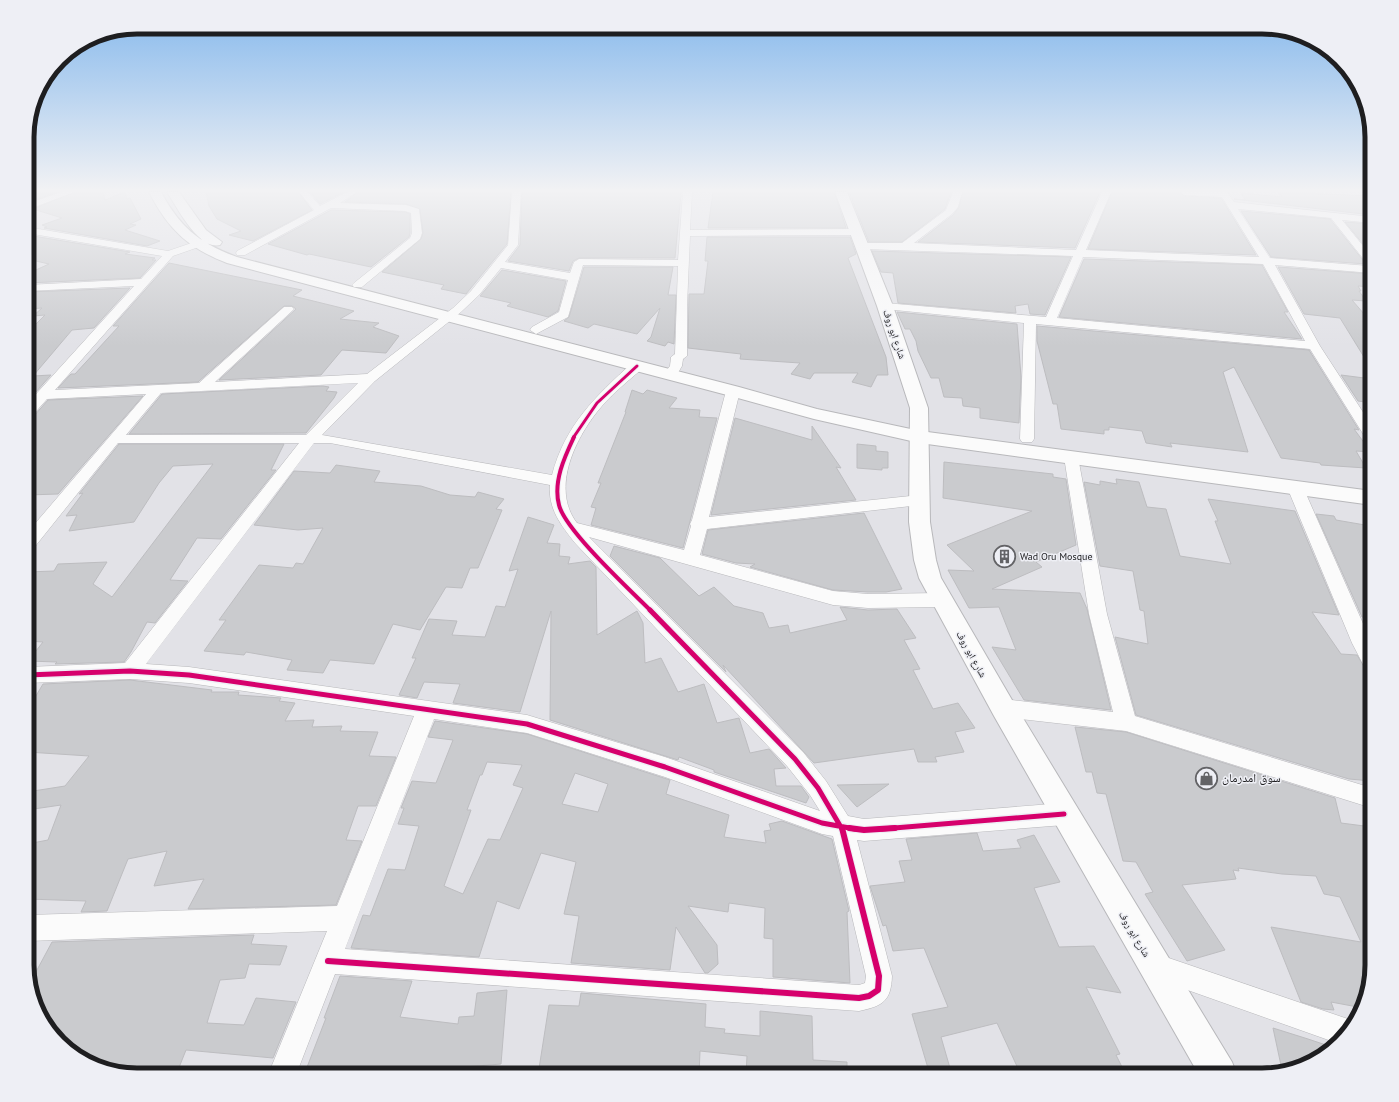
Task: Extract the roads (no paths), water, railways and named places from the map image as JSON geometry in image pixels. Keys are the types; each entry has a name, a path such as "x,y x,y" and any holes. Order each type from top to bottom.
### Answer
{"main road":[{"path":"203,243 214,254 232,260 452,314 637,366 673,371 820,404 920,431 1027,439 1100,455 1294,487 1365,497"},
{"path":"207,243 358,284 452,314 536,330 673,371 733,391 814,414 1071,457 1100,455 1365,486"},
{"name":"شارع ابو روف","path":"862,243 916,394 920,431 919,538 924,561 930,578 1002,708 1215,1068"}],"street":[{"path":"106,243 169,254"},
{"path":"34,406 169,254 180,248 197,243"},
{"path":"241,253 258,243"},
{"path":"358,284 409,243"},
{"path":"130,671 311,438 370,378 452,314 475,293 513,243"},
{"path":"673,371 677,357 681,356 684,243"},
{"path":"888,243 904,246 1267,260 1365,269"},
{"path":"904,246 907,243"},
{"path":"1050,321 1083,243"},
{"path":"1256,243 1314,346 1365,426"},
{"path":"1355,243 1365,255"},
{"path":"536,330 564,314 578,262 683,263"},
{"path":"497,264 574,277"},
{"path":"34,288 144,282"},
{"path":"885,306 1314,346"},
{"path":"203,386 288,309"},
{"path":"1027,439 1030,320"},
{"path":"328,961 859,998 869,996 878,990 879,976 842,827 818,788 795,759 564,518 559,505 558,480 577,431 587,415 604,396 637,366"},
{"path":"43,396 370,378"},
{"path":"34,536 157,389"},
{"path":"691,558 698,524 733,391"},
{"path":"1353,406 1365,407"},
{"path":"114,439 311,438 342,440 558,480"},
{"path":"1071,457 1098,614 1126,722"},
{"path":"1294,487 1365,646"},
{"path":"698,524 920,500"},
{"path":"571,527 603,533 833,598 868,601 942,600"},
{"path":"34,675 130,671 189,675 504,720 544,728 665,767 822,823 864,830 883,830 1064,814"},
{"path":"1002,708 1126,722 1365,796"},
{"path":"285,1068 427,710"},
{"path":"34,928 344,918"},
{"path":"1155,966 1341,1031"}],"place":[{"name":"Wad Oru Mosque","path":"1004,556"},
{"name":"سوق امدرمان","path":"1207,778"}]}
